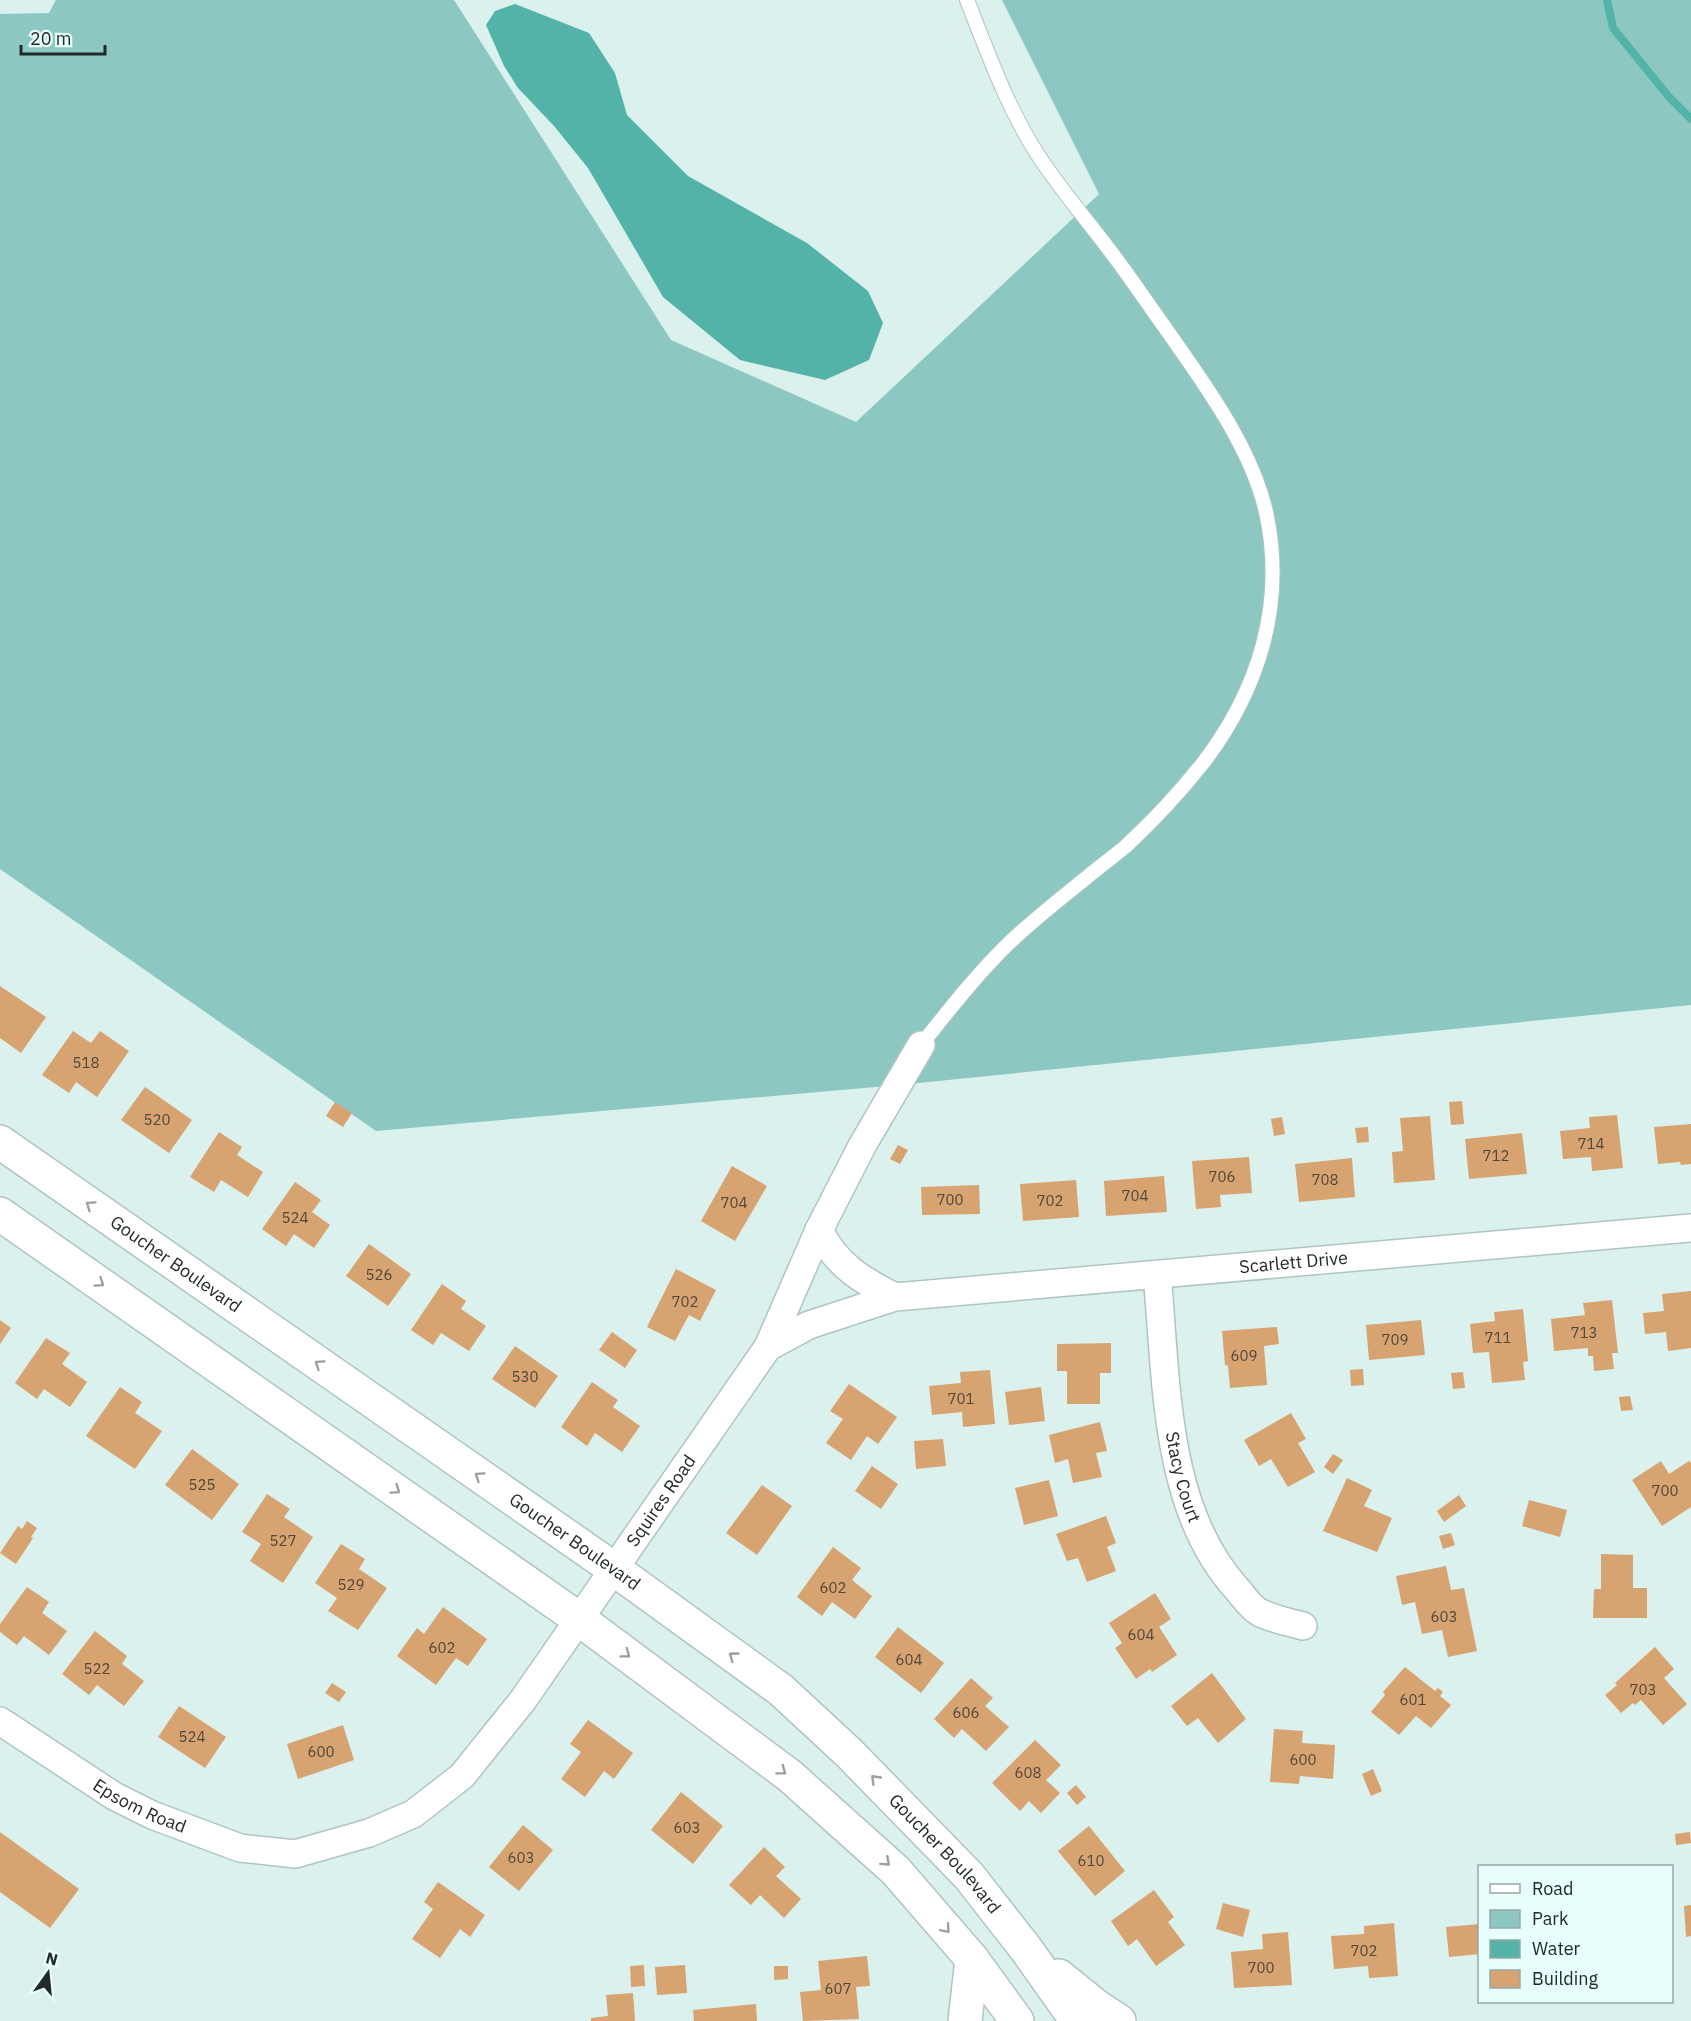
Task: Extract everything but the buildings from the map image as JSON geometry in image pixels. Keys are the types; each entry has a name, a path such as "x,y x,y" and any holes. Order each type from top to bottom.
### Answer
{"main road":[{"name":"Goucher Boulevard","path":"0,1142 614,1569 781,1690 849,1753 969,1876 1026,1948 1077,2021"},
{"path":"0,1214 579,1619 790,1776 896,1871 972,1959 1017,2021"},
{"path":"1026,1948 1095,2007 1119,2021"},
{"path":"965,2021 972,1959"}],"street":[{"name":"Squires Road","path":"295,1854 369,1833 413,1814 462,1776 523,1700 768,1347 819,1230 862,1146 921,1045"},
{"name":"Scarlett Drive","path":"768,1347 809,1325 895,1297 1691,1228"},
{"path":"819,1230 827,1247 842,1264 868,1283 895,1297"},
{"name":"Stacy Court","path":"1157,1275 1171,1431 1182,1483 1195,1522 1209,1550 1230,1582 1257,1612 1303,1626"},
{"name":"Epsom Road","path":"0,1721 114,1796 152,1815 240,1848 295,1854"}],"lane":[{"path":"921,1045 1008,944 1086,877 1124,848 1158,815 1202,764 1231,723 1248,690 1261,654 1272,585 1271,546 1265,511 1251,468 1195,370 1037,153 999,80 967,0"}],"green space":[{"path":"56,0 454,0 671,340 856,422 1099,194 1002,0 1691,0 1691,1005 898,1085 376,1131 0,869 0,14 49,13"}],"water":[{"path":"515,4 589,33 615,73 627,115 688,176 807,243 868,291 883,323 869,360 825,380 740,360 663,297 588,168 554,126 518,88 504,66 486,25 495,11"}],"waterway":[{"path":"1607,0 1613,28 1669,97 1691,119"}]}
